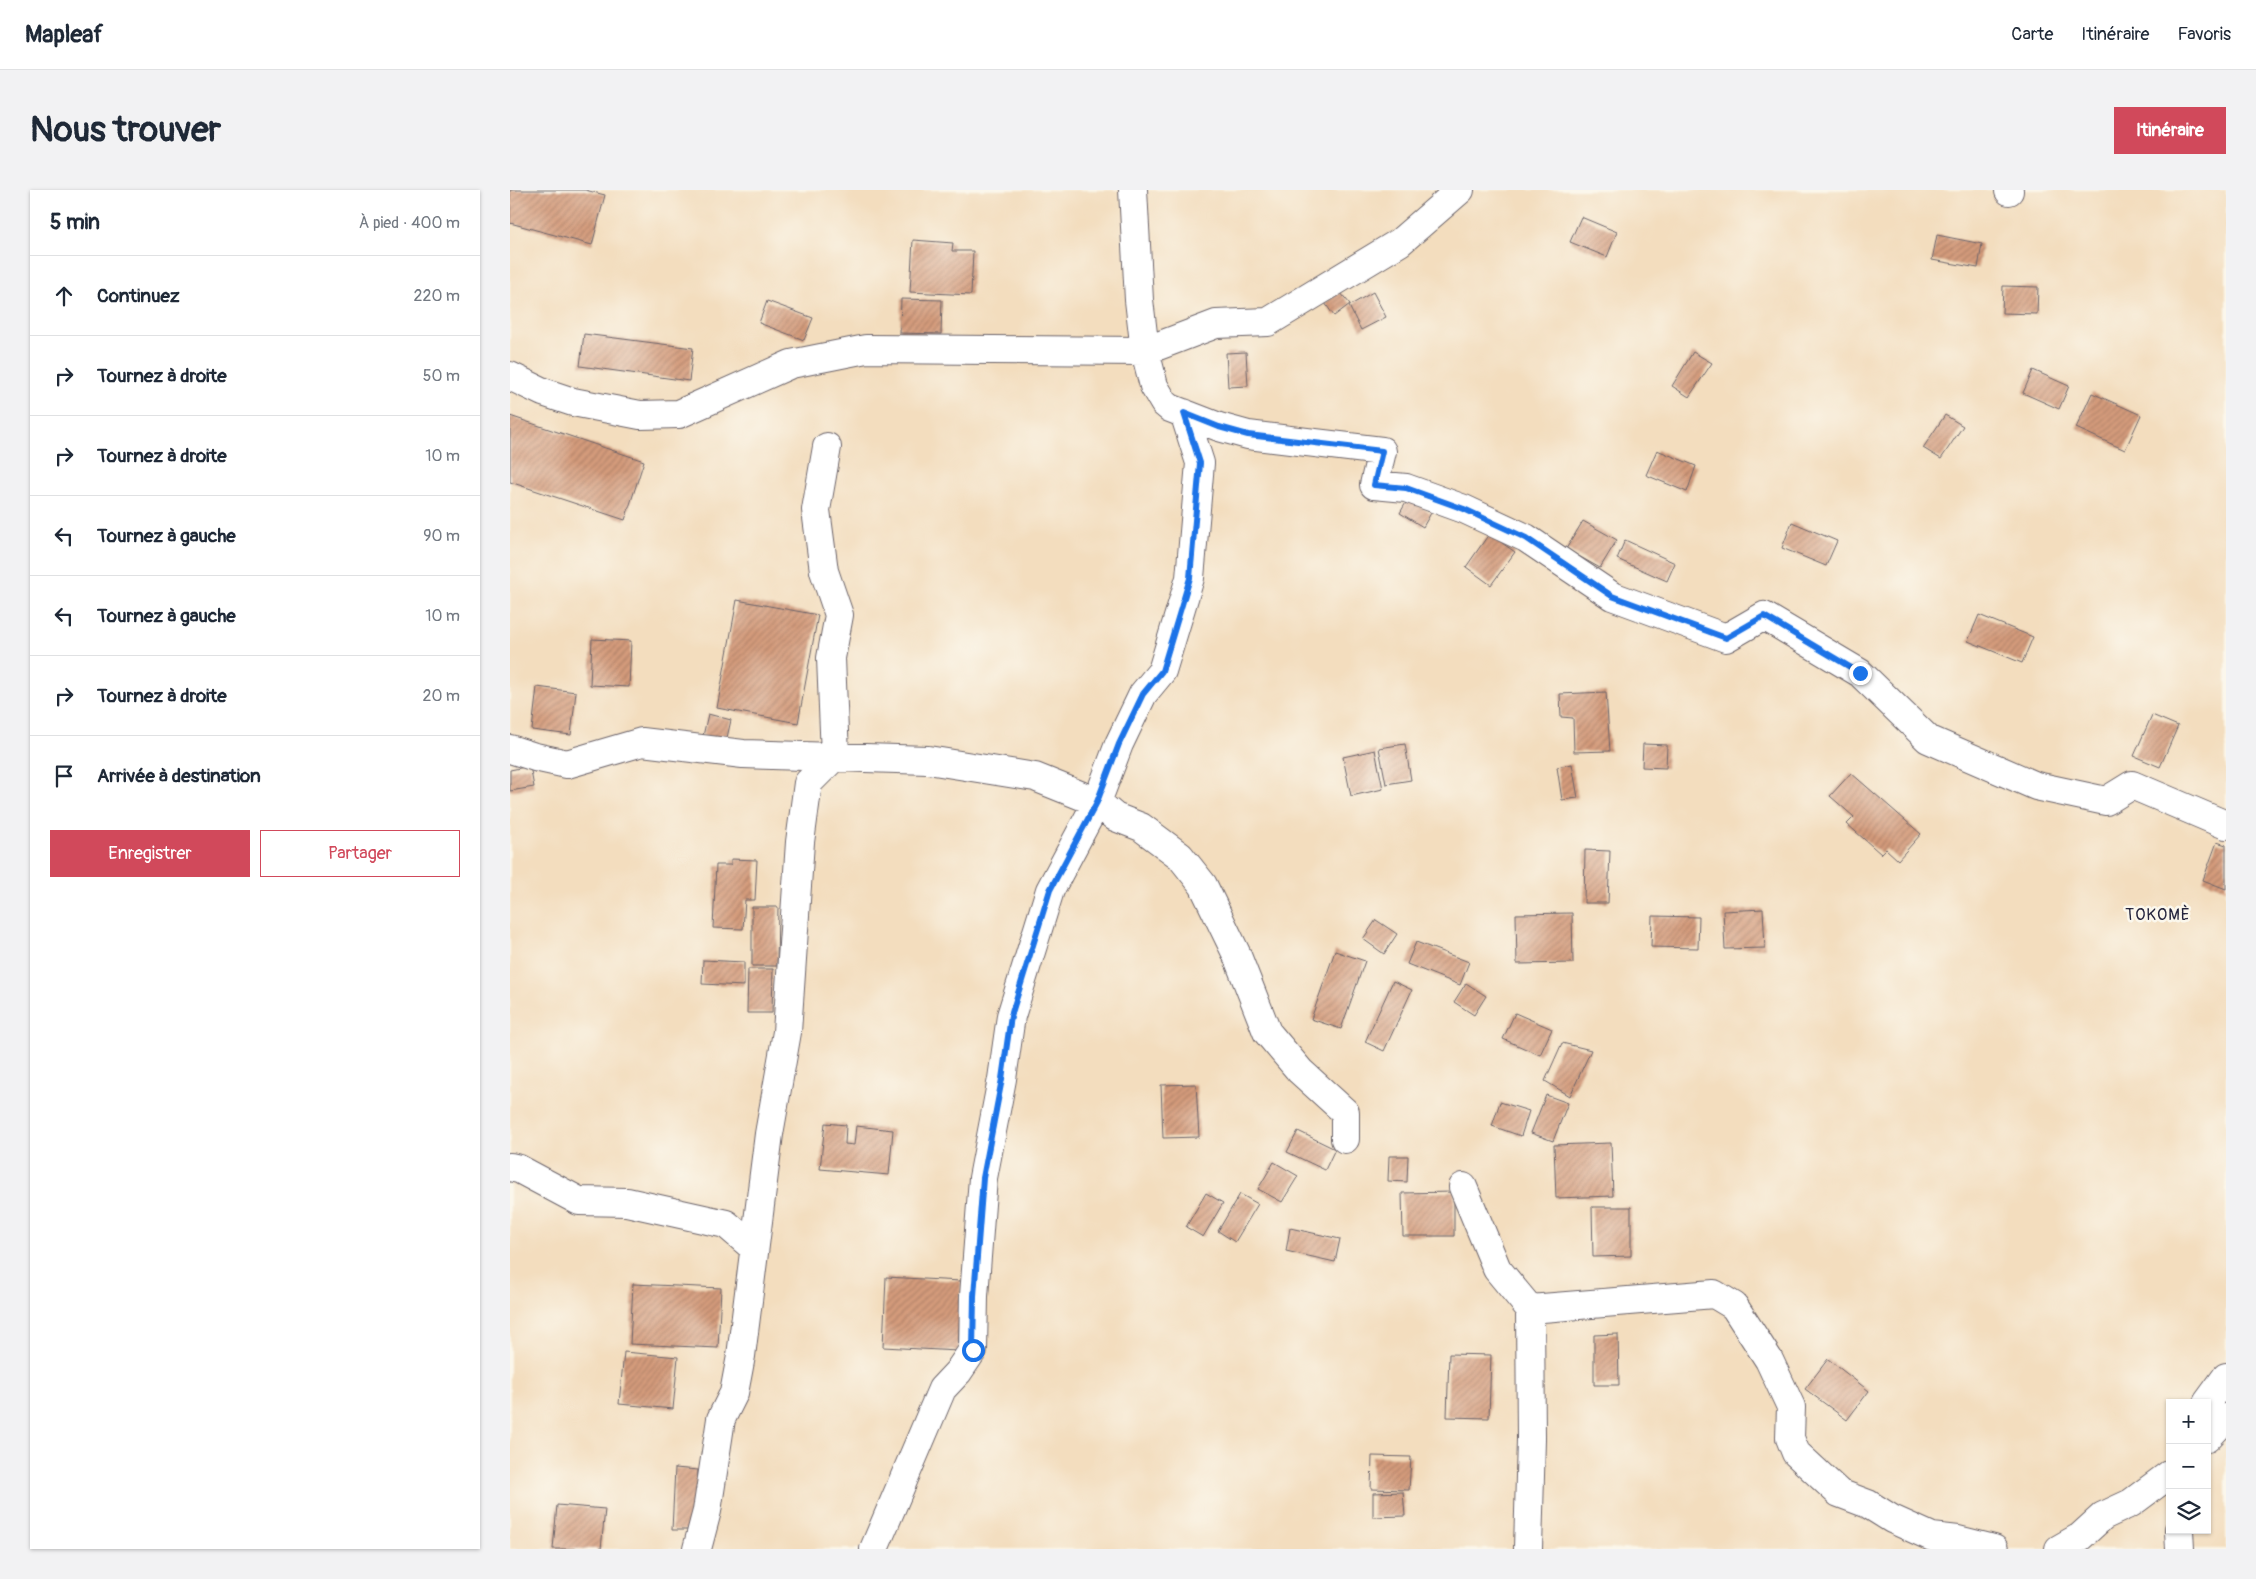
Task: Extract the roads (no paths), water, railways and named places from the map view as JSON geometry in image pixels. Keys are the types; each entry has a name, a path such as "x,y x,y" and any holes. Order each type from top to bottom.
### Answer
{"street":[{"path":"1133,190 1139,300 1145,351 1151,379 1158,393 1170,408 1219,427 1248,435 1382,451 1374,485 1406,488 1464,509 1526,538 1612,596 1726,638 1764,616 1860,673 1928,739 2036,786 2106,801 2132,786 2226,825"},
{"path":"510,376 543,392 573,402 640,415 679,414 791,364 866,349 1145,351 1216,324 1268,322 1400,242 1460,190"},
{"path":"874,1549 942,1389 958,1372 973,1350 974,1296 983,1178 1002,1079 1011,1016 1050,890 1097,802 1119,744 1143,694 1162,671 1190,578 1200,463 1184,413"},
{"path":"697,1549 707,1511 721,1419 734,1393 741,1356 769,1134 787,1032 800,842 808,783 835,756 831,658 839,616 824,571 816,510 827,447"},
{"path":"510,749 567,764 642,742 743,754 928,760 1035,777 1097,802 1116,817 1141,826 1180,856 1203,885 1236,953 1267,1032 1300,1071 1345,1112 1345,1139"},
{"path":"510,1167 519,1169 580,1202 627,1202 726,1224 754,1248"},
{"path":"1463,1187 1497,1269 1530,1309 1531,1439 1528,1548"},
{"path":"1530,1309 1714,1294 1734,1306 1769,1360 1791,1407 1790,1438 1796,1453 1839,1493 1868,1504 1892,1519 1932,1537 1958,1540 1994,1549"},
{"path":"2210,1399 2226,1377"},
{"path":"2211,1434 2226,1418"},
{"path":"2059,1549 2080,1537 2103,1516 2132,1503 2166,1477"},
{"path":"2179,1534 2180,1549"}],"district":[{"name":"TOKOMÈ","path":"2158,915"}]}
